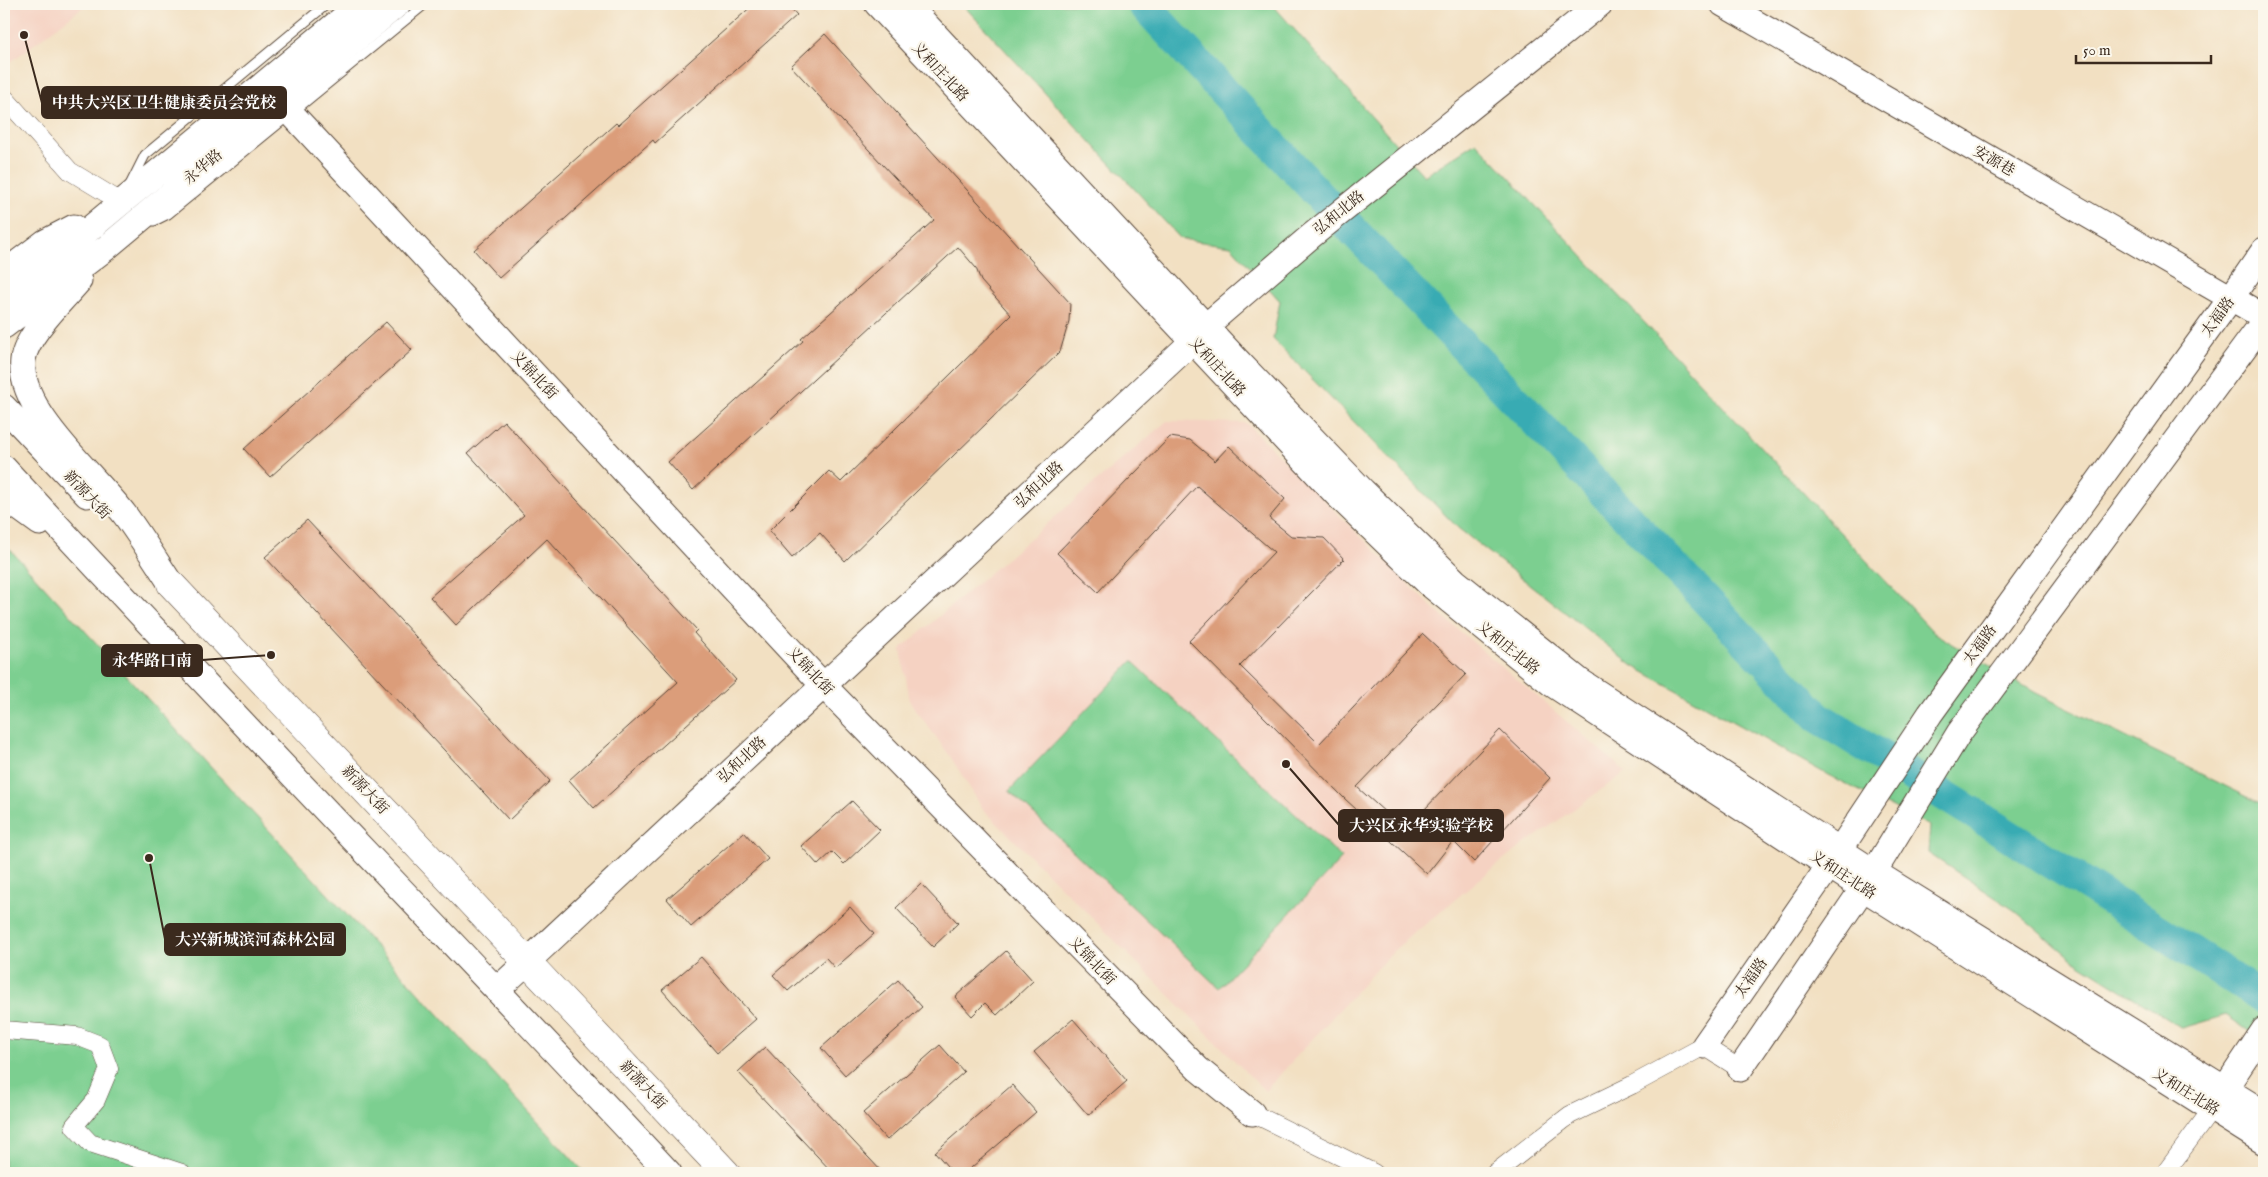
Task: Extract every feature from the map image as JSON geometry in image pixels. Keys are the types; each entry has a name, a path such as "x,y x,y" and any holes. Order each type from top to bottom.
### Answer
{"main road":[{"name":"永华路","path":"4,300 360,4"},
{"name":"永华路","path":"4,326 106,248 398,4"},
{"name":"义和庄北路","path":"877,4 1199,334"},
{"name":"义和庄北路","path":"907,4 1199,334 1336,494 1428,583 1552,684 2219,1099 2264,1142"},
{"name":"弘和北路","path":"498,989 1199,334 1311,236 1600,4"},
{"name":"安源巷","path":"1723,4 2264,317"},
{"name":"义锦北街","path":"291,113 823,685 1198,1069 1252,1113"},
{"path":"4,274 45,242 121,202"},
{"path":"106,248 31,337 23,359 23,377 36,408 57,436 124,514 171,584"},
{"name":"太福路","path":"1704,1046 1834,858 1930,714 2264,250"},
{"path":"1740,1069 1868,880 1959,733 2264,322"},
{"name":"新源大街","path":"4,407 726,1173"},
{"path":"4,468 84,555 498,989 669,1173"},
{"path":"4,497 84,555"},
{"path":"2219,1099 2260,1035"},
{"name":"义和庄北路","path":"2219,1099 2264,1113"}],"street":[{"path":"4,97 70,171 121,202"},
{"path":"4,1030 76,1036 100,1045 109,1070 96,1100 74,1126 90,1143 182,1173"},
{"path":"1495,1173 1570,1115 1632,1085 1704,1046 1740,1069"},
{"path":"2165,1173 2219,1099"},
{"name":"义锦北街","path":"1252,1113 1374,1173"}],"lane":[{"path":"121,202 145,155 327,4"},
{"path":"106,248 168,214 425,4"}],"shaded area":[{"path":"4,4 87,4 4,67"},
{"path":"1167,421 1246,423 1435,610 1626,772 1504,859 1393,951 1265,1091 983,809 950,756 910,702 901,649"}],"green space":[{"path":"962,4 1272,4 1424,176 1476,142 1934,633 2036,693 2264,805 2264,1042 2226,1015 2182,1028 2072,959 2014,910 1928,853 1930,826 1828,775 1633,666 1458,528 1273,339 1280,301 1231,246 1181,239"},
{"path":"4,543 585,1173 4,1173"},
{"path":"1132,661 1342,858 1219,988 1009,791"}],"building":[{"path":"754,4 787,4 797,15 655,143 653,140 499,278 474,250 616,123 618,125"},
{"path":"825,34 1070,303 1069,321 1060,352 845,561 820,533 792,558 769,531 829,471 841,482 1011,315 981,281 976,268 958,247 693,490 668,462 934,220 791,66"},
{"path":"386,322 412,350 270,477 244,449"},
{"path":"504,421 697,630 694,633 736,680 594,808 569,780 678,682 547,539 456,625 430,597 524,515 468,453"},
{"path":"1170,437 1190,440 1215,461 1229,446 1285,499 1269,518 1291,536 1324,538 1344,559 1240,666 1319,744 1423,634 1466,674 1357,787 1405,830 1500,730 1550,778 1474,862 1453,841 1427,874 1345,799 1189,641 1274,552 1197,486 1098,592 1057,553"},
{"path":"307,520 550,781 509,820 265,557"},
{"path":"852,801 880,830 844,864 832,852 818,865 801,846"},
{"path":"744,832 768,859 691,927 667,899"},
{"path":"921,884 958,923 933,947 896,908"},
{"path":"850,907 874,934 835,968 826,958 788,991 773,975"},
{"path":"1006,951 1033,981 997,1015 985,1003 972,1016 955,997"},
{"path":"701,957 756,1019 717,1053 662,990"},
{"path":"898,980 922,1007 845,1075 821,1048"},
{"path":"1073,1019 1127,1081 1088,1115 1034,1052"},
{"path":"940,1045 964,1072 887,1140 863,1113"},
{"path":"765,1047 883,1173 833,1173 738,1072"},
{"path":"1012,1085 1036,1112 965,1173 953,1173 935,1152"}],"waterway":[{"path":"1143,4 1320,196 1818,717 1994,826 2264,998"}],"place":[{"name":"中共大兴区卫生健康委员会党校","path":"24,35"},
{"name":"永华路口南","path":"271,655"},
{"name":"大兴区永华实验学校","path":"1286,764"},
{"name":"大兴新城滨河森林公园","path":"149,858"}]}
